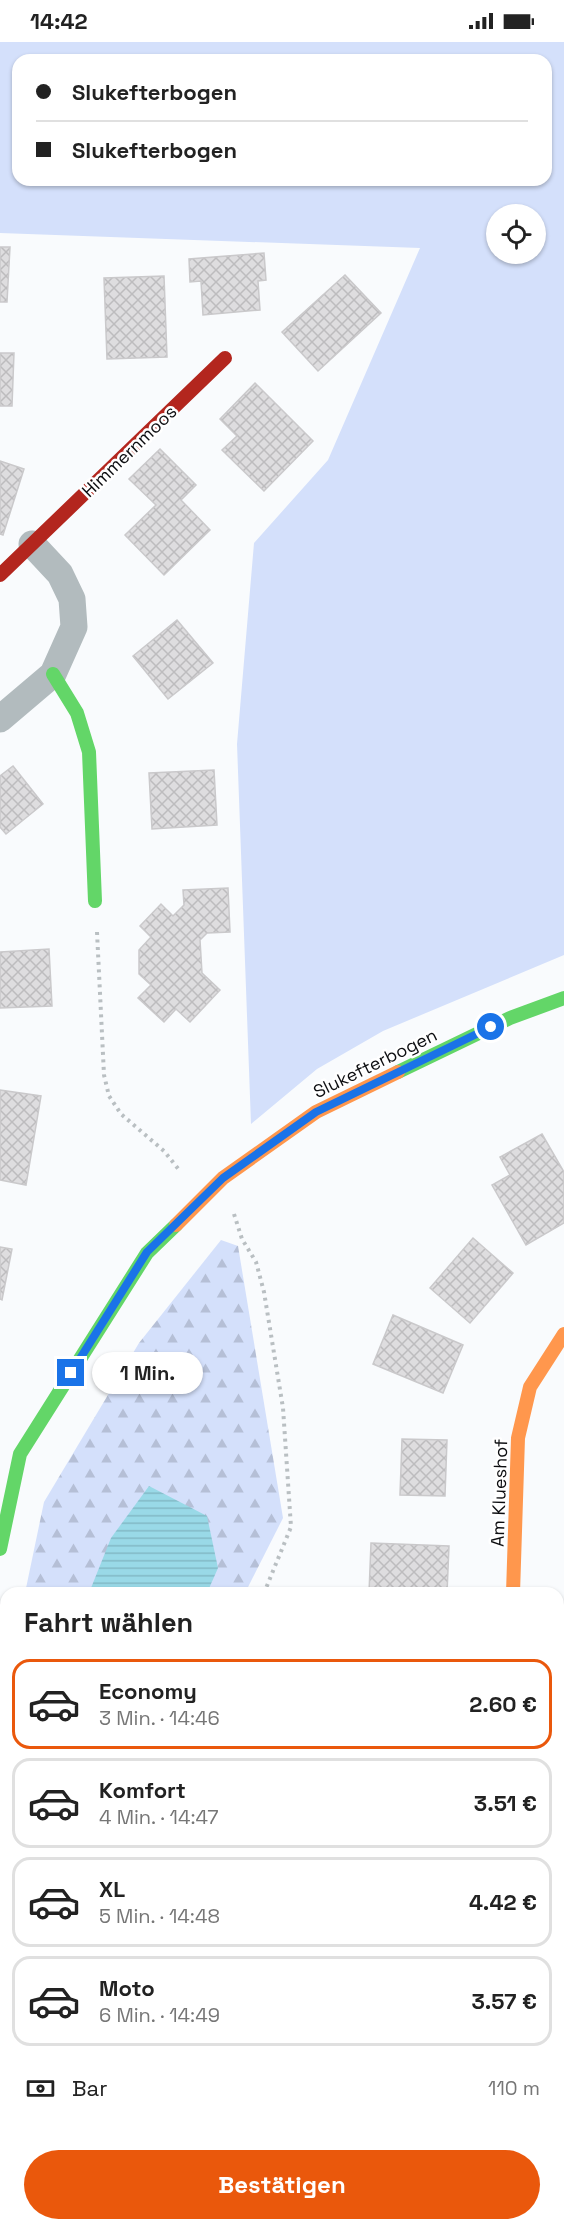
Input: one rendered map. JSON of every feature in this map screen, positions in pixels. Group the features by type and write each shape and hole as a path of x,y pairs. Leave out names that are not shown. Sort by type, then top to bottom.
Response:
{"street":[{"name":"Himmernmoos","path":"0,575 225,358"},
{"path":"0,719 54,674 74,627 72,599 60,574 32,544"},
{"path":"54,674 77,713 89,752 95,901"},
{"name":"Slukefterbogen","path":"0,1549 10,1452 147,1252 223,1178 316,1112 510,1018 564,998"},
{"name":"Am Klueshof","path":"513,1587 518,1438 530,1387 564,1334"}],"path":[{"path":"95,901 104,1075 109,1096 121,1114 164,1151 180,1171"},
{"path":"223,1178 242,1239 256,1262 264,1292 283,1408 291,1527 266,1587"}],"green space":[{"path":"0,42 564,42 564,955 383,1031 317,1069 251,1124 237,744 254,543 328,460 420,248 0,233"},
{"path":"221,1240 238,1246 283,1518 248,1587 26,1587 44,1502 139,1343"}],"shaded area":[{"path":"149,1486 207,1516 218,1568 210,1587 91,1587 111,1538"}],"building":[{"path":"0,247 10,247 7,302 0,302"},
{"path":"264,253 266,280 258,281 260,310 203,315 201,281 190,282 189,259"},
{"path":"345,275 381,313 318,371 282,332"},
{"path":"164,276 167,357 107,359 104,278"},
{"path":"0,353 14,353 12,406 0,406"},
{"path":"255,383 313,441 264,491 222,450 237,436 220,419"},
{"path":"160,449 196,485 181,500 210,530 164,575 125,535 156,505 129,479"},
{"path":"0,461 24,469 3,535 0,534"},
{"path":"177,620 213,663 168,699 133,656"},
{"path":"13,766 43,804 6,834 0,827 0,776"},
{"path":"214,770 217,825 152,829 149,773"},
{"path":"228,888 230,932 207,933 200,940 202,973 220,990 190,1022 176,1009 164,1022 138,998 151,985 139,974 139,950 151,937 140,926 161,904 173,916 184,905 183,890"},
{"path":"49,949 52,1006 0,1008 0,952"},
{"path":"0,1090 41,1096 26,1185 0,1180"},
{"path":"542,1134 564,1172 564,1223 526,1245 492,1185 510,1175 500,1157"},
{"path":"473,1238 513,1273 470,1323 430,1288"},
{"path":"0,1247 12,1249 2,1300 0,1299"},
{"path":"393,1315 463,1345 443,1393 373,1364"},
{"path":"402,1439 447,1440 445,1496 400,1495"},
{"path":"371,1543 449,1546 447,1587 369,1587"}],"traffic: fast":[{"path":"53,674 77,713 89,752 95,901"},
{"path":"398,1072 510,1018 564,998"},
{"path":"0,1549 20,1454 147,1253 176,1225"}],"traffic: slow":[{"path":"176,1225 223,1178 316,1112 398,1072"},
{"path":"513,1587 518,1438 530,1387 564,1334"}],"traffic: jam":[{"path":"0,575 225,358"}],"route":[{"path":"71,1373 147,1252 223,1178 316,1112 491,1027"}]}
